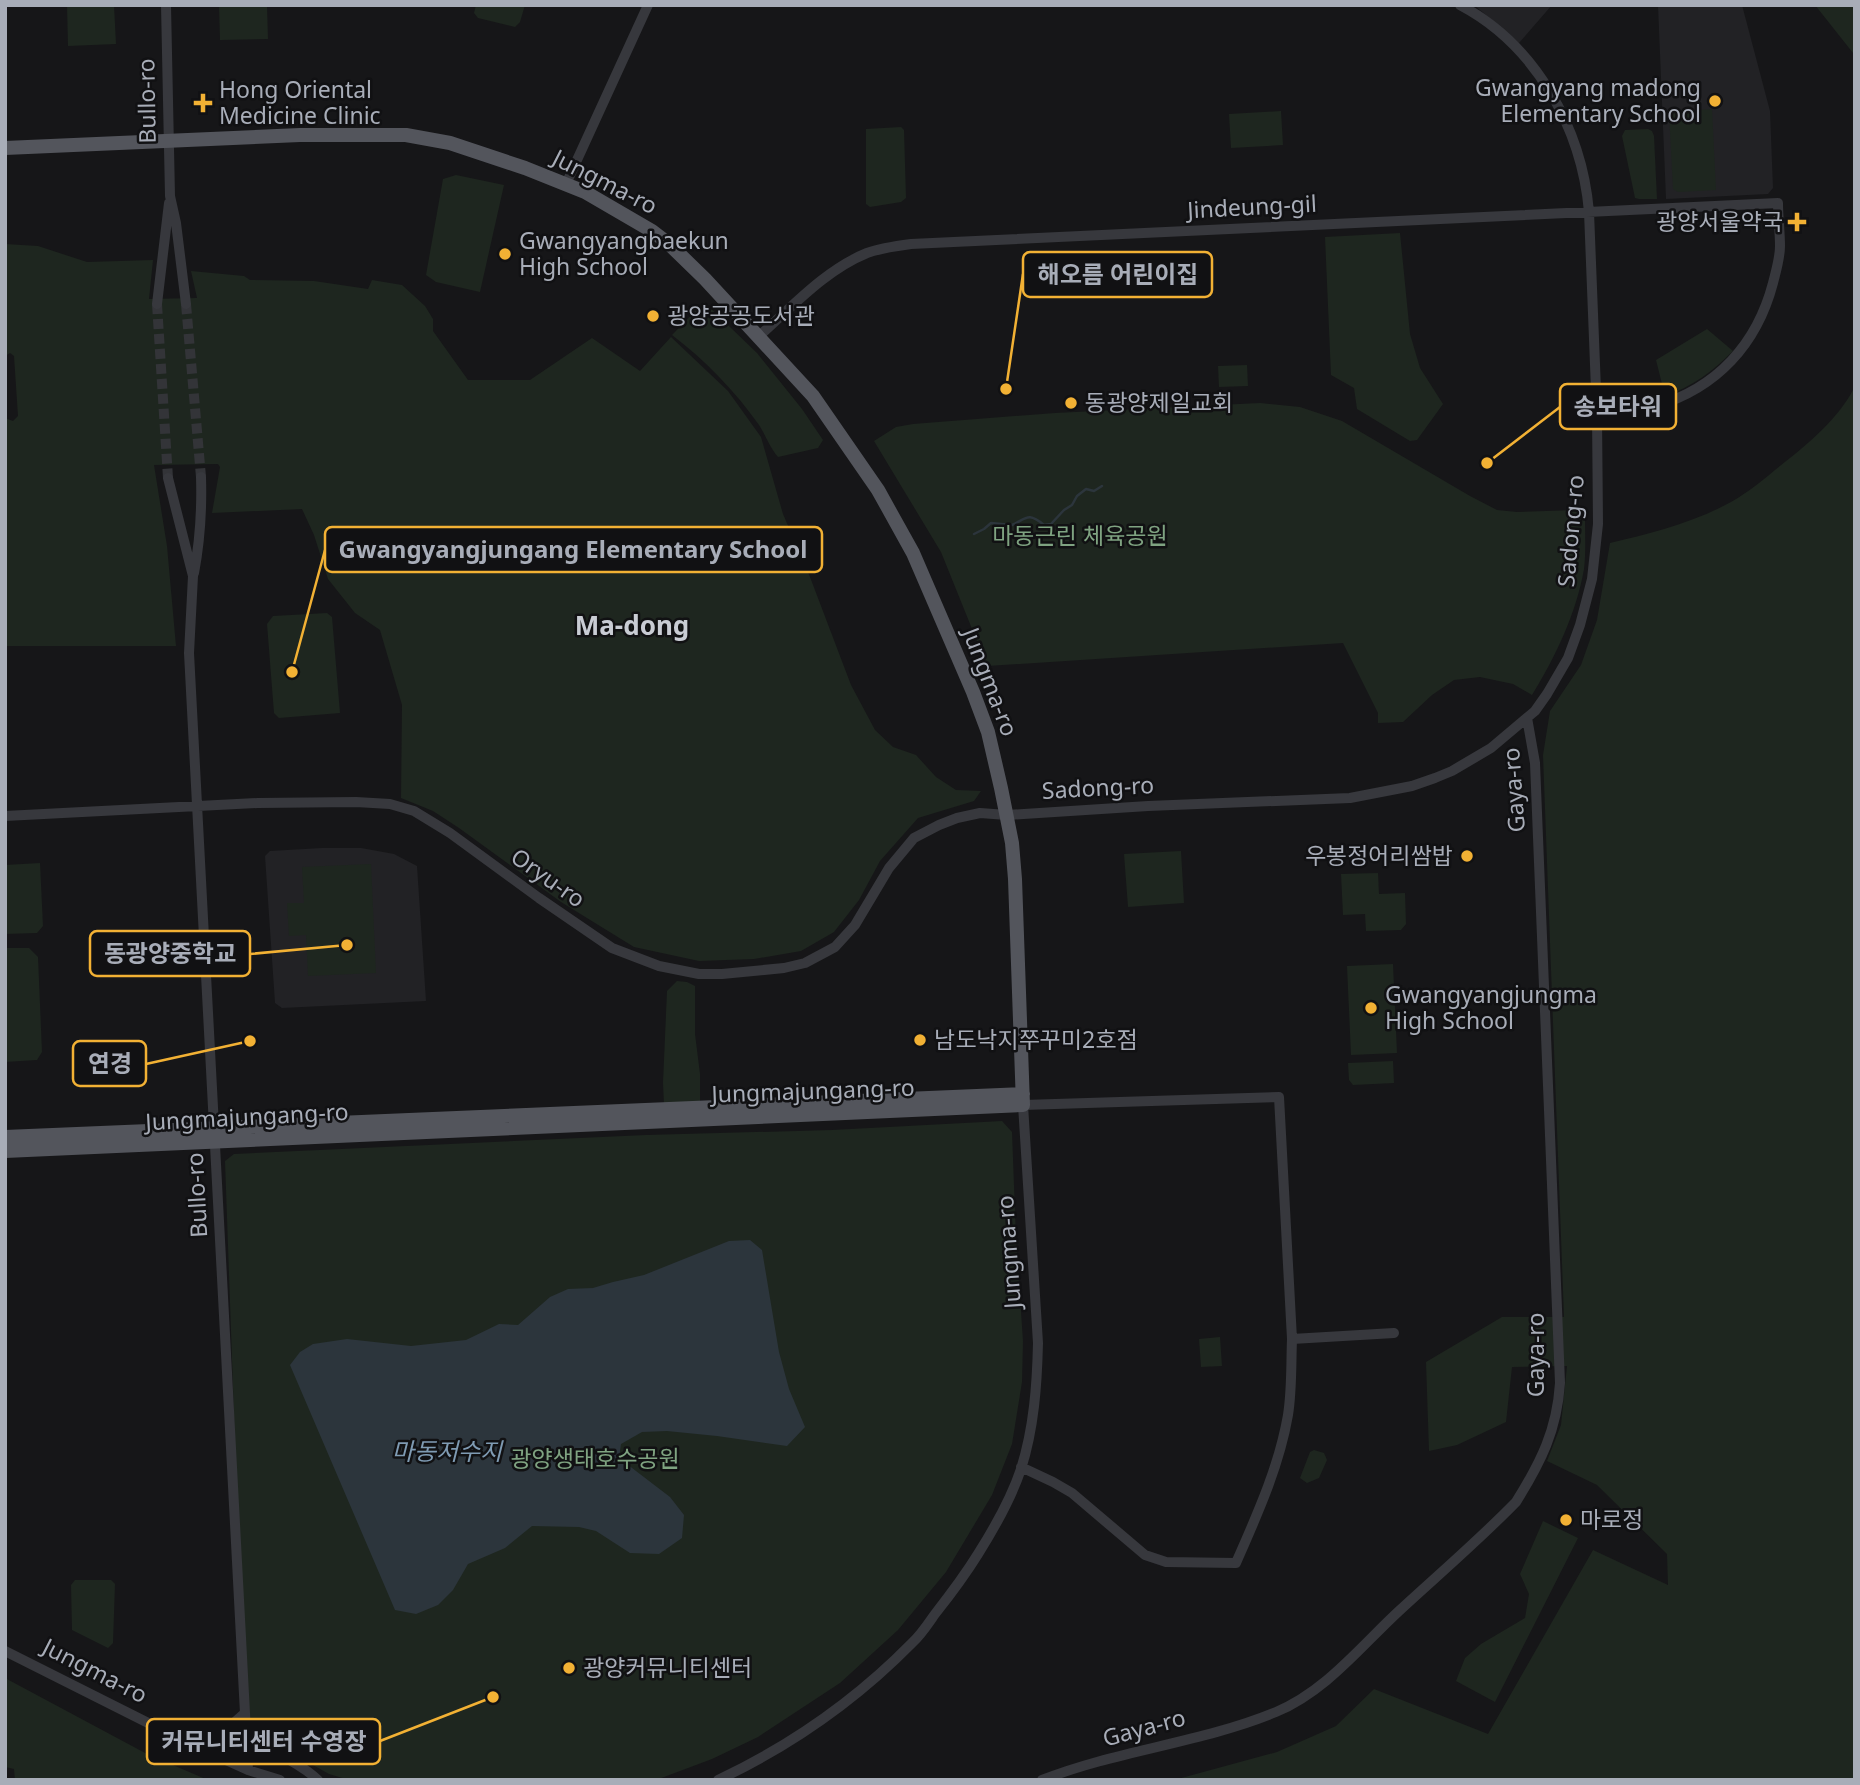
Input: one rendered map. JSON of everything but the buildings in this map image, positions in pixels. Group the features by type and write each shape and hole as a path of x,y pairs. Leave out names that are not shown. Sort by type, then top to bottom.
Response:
{"main road":[{"name":"Jungma-ro","path":"5,148 300,135 406,135 450,143 566,184 652,231 669,244 813,396 845,440 878,490 912,553 968,681 988,732 1007,814 1015,879 1023,1099"},
{"name":"Jungmajungang-ro","path":"5,1137 214,1134 1023,1099"},
{"name":"Jungmajungang-ro","path":"5,1151 214,1134"}],"street":[{"name":"Bullo-ro","path":"166,5 170,196 186,304"},
{"path":"566,184 648,5"},
{"name":"Sadong-ro","path":"1007,814 1334,799 1383,793 1412,786 1452,771 1490,748 1527,718 1547,694 1568,658 1592,579 1598,524 1597,415 1588,195 1579,153 1565,117 1544,82 1518,49 1476,14 1460,5"},
{"name":"Bullo-ro","path":"157,304 170,196"},
{"name":"Jindeung-gil","path":"758,337 841,267 870,252 900,246 1778,202 1780,248 1776,274 1762,318 1742,350 1712,378 1693,391 1639,411 1597,415"},
{"name":"Bullo-ro","path":"201,477 202,503 193,576 189,653 248,1770"},
{"name":"Bullo-ro","path":"168,478 193,576"},
{"name":"Gaya-ro","path":"1042,1780 1139,1751 1228,1729 1277,1711 1319,1688 1516,1502 1545,1451 1555,1420 1560,1383 1535,763 1527,718"},
{"name":"Oryu-ro","path":"5,816 258,803 390,804 414,811 450,833 612,948 653,964 699,974 758,971 806,963 835,947 856,925 889,868 914,838 957,818 980,813 1007,814"},
{"name":"Jungmajungang-ro","path":"1023,1099 1279,1097 1292,1339"},
{"name":"Jungma-ro","path":"718,1780 790,1742 859,1692 914,1642 963,1578 996,1525 1021,1467 1034,1411 1038,1343 1023,1099"},
{"path":"1021,1467 1072,1493 1145,1555 1166,1562 1236,1563 1270,1481 1282,1443 1291,1389 1292,1339 1394,1333"},
{"name":"Jungma-ro","path":"5,1651 188,1743 248,1770 280,1780"},
{"path":"188,1743 204,1744 211,1741 245,1713"},
{"path":"245,1713 247,1735 318,1780"}],"shaded area":[{"path":"1474,5 1552,5 1519,43"},
{"name":"Gwangyang madong Elementary School","path":"1658,5 1742,5 1770,111 1773,188 1768,194 1666,199"},
{"path":"361,848 394,854 417,866 426,1001 282,1008 275,1003 265,856 270,851"}],"green space":[{"path":"67,5 114,5 116,44 68,46"},
{"path":"219,5 267,5 268,39 220,40"},
{"path":"476,5 525,5 520,22 515,27 478,18 474,13"},
{"path":"1815,5 1855,5 1855,55 1853,53"},
{"path":"1712,109 1716,190 1678,192 1673,189 1669,112"},
{"path":"1281,111 1283,145 1231,148 1229,114"},
{"path":"901,127 904,130 906,198 901,202 870,207 866,204 866,129"},
{"path":"1648,129 1654,136 1657,199 1639,199 1635,198 1622,136 1625,130"},
{"path":"456,175 504,185 480,292 436,282 426,275 443,179"},
{"path":"1400,233 1410,334 1420,368 1443,404 1417,440 1410,441 1357,409 1354,388 1331,375 1325,237"},
{"path":"5,244 38,246 87,262 153,260 149,299 197,298 191,271 244,276 250,280 314,281 368,289 372,280 402,285 425,306 433,319 433,331 468,380 530,380 592,338 640,371 671,337 728,391 761,437 783,514 851,685 875,730 893,747 916,755 936,777 956,790 981,791 974,801 918,818 880,861 859,900 834,932 801,951 754,959 699,961 634,947 561,902 433,811 401,798 402,705 380,630 355,613 328,579 314,535 302,509 212,513 220,467 218,464 154,465 167,546 176,646 5,646 5,418 13,421 18,416 14,356 10,353 5,356"},
{"path":"704,302 757,353 802,409 823,440 818,448 778,457 750,412 730,388 708,365 672,335"},
{"path":"1707,329 1733,351 1702,378 1665,396 1656,360"},
{"path":"1247,365 1248,386 1219,387 1218,366"},
{"path":"1855,386 1855,1780 1174,1780 1277,1752 1336,1726 1374,1689 1488,1734 1593,1550 1668,1585 1667,1554 1597,1485 1547,1461 1561,1425 1567,1366 1512,1367 1506,1422 1457,1445 1429,1451 1426,1362 1502,1317 1564,1317 1543,755 1550,711 1581,665 1597,620 1610,543 1687,521 1739,497 1821,431"},
{"name":"마동근린 체육공원","path":"1260,403 1300,407 1342,421 1497,510 1576,510 1585,519 1584,569 1576,602 1557,650 1532,695 1513,684 1480,677 1454,680 1432,695 1403,722 1378,723 1378,713 1343,643 987,666 941,552 874,441 896,427 913,424 1055,413"},
{"path":"327,613 332,617 340,713 279,718 274,713 267,624 273,616"},
{"path":"1181,851 1184,903 1128,907 1124,854"},
{"path":"40,863 43,926 37,933 5,934 5,865"},
{"path":"371,864 376,973 308,976 306,935 289,936 287,903 304,903 302,867"},
{"path":"1378,873 1379,894 1405,893 1406,924 1401,930 1366,931 1365,914 1343,915 1341,874"},
{"path":"5,948 29,948 38,957 42,1052 37,1060 5,1062"},
{"path":"1393,964 1397,1053 1351,1055 1347,966"},
{"path":"677,981 695,986 700,1104 664,1105 667,991"},
{"path":"1393,1061 1394,1083 1353,1085 1349,1080 1348,1063"},
{"name":"광양생태호수공원","path":"1002,1121 1012,1132 1023,1341 1022,1382 1012,1444 992,1495 946,1572 898,1630 840,1683 758,1737 712,1759 656,1780 349,1780 329,1774 245,1727 225,1161 234,1154"},
{"path":"1220,1337 1222,1366 1201,1367 1199,1339"},
{"path":"1314,1450 1324,1453 1327,1460 1319,1478 1307,1483 1300,1478 1310,1452"},
{"path":"1543,1521 1578,1538 1495,1702 1456,1681 1465,1658 1481,1644 1525,1618 1529,1594 1520,1574"},
{"path":"75,1580 111,1580 115,1584 113,1643 108,1648 72,1630 71,1585"},
{"path":"5,1678 147,1754 208,1780 15,1780 14,1769 5,1767"}],"water":[{"name":"마동저수지","path":"750,1240 762,1250 779,1352 789,1389 805,1427 787,1446 667,1431 642,1432 621,1444 619,1458 670,1497 684,1515 682,1538 659,1554 630,1553 596,1531 579,1527 532,1526 505,1548 468,1564 453,1590 438,1605 416,1614 395,1610 290,1365 300,1352 313,1344 347,1339 411,1346 466,1340 499,1324 518,1325 550,1297 568,1289 593,1288 644,1275 729,1241"}],"waterway":[{"path":"974,534 991,523 1012,525 1031,517 1044,525 1051,524 1086,489 1094,491 1102,486"}],"tunnel":[{"path":"157,304 168,478"},
{"path":"186,304 201,477"}],"place":[{"name":"Gwangyang madong Elementary School","path":"1715,101"},
{"name":"Hong Oriental Medicine Clinic","path":"203,103"},
{"name":"광양서울약국","path":"1797,222"},
{"name":"Gwangyangbaekun High School","path":"505,254"},
{"name":"광양공공도서관","path":"653,316"},
{"name":"해오름 어린이집","path":"1006,389"},
{"name":"동광양제일교회","path":"1071,403"},
{"name":"송보타워","path":"1487,463"},
{"name":"Gwangyangjungang Elementary School","path":"292,672"},
{"name":"우봉정어리쌈밥","path":"1467,856"},
{"name":"동광양중학교","path":"347,945"},
{"name":"Gwangyangjungma High School","path":"1371,1008"},
{"name":"남도낙지쭈꾸미2호점","path":"920,1040"},
{"name":"연경","path":"250,1041"},
{"name":"마로정","path":"1566,1520"},
{"name":"광양커뮤니티센터","path":"569,1668"},
{"name":"커뮤니티센터 수영장","path":"493,1697"}],"district":[{"name":"Ma-dong","path":"632,626"}]}
